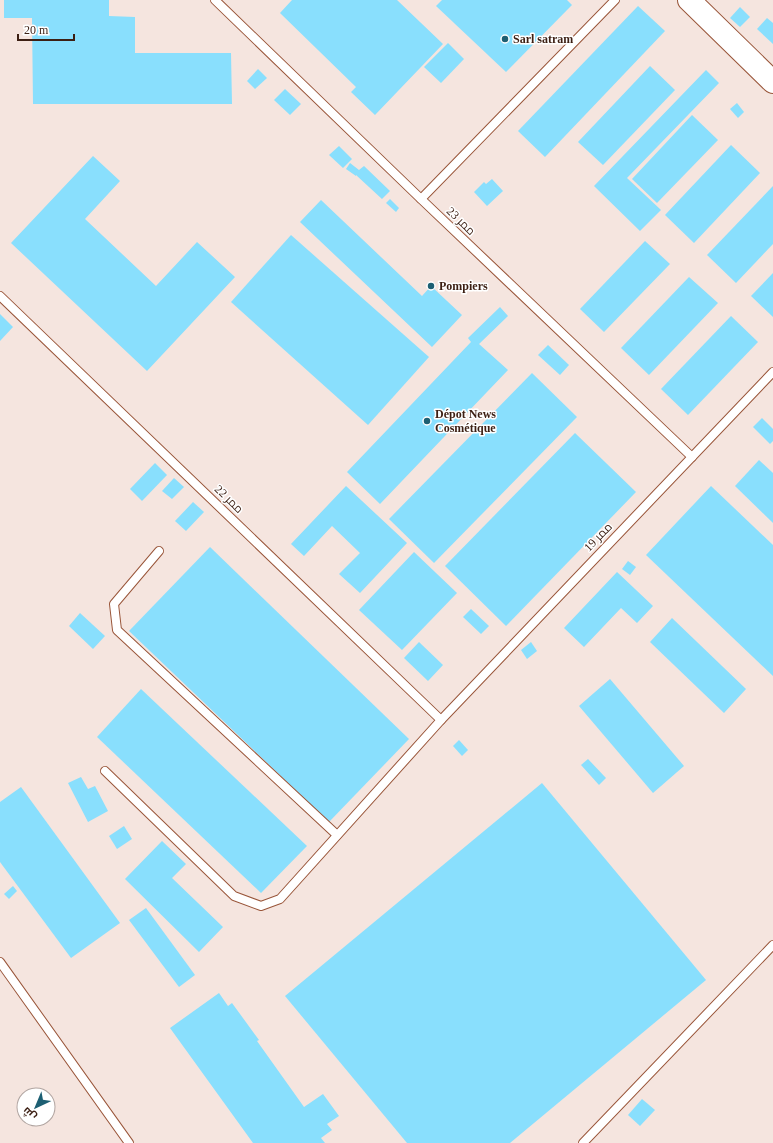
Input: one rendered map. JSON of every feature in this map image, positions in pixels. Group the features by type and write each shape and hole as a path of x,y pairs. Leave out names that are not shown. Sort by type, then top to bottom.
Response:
{"main road":[{"path":"689,0 773,82"}],"lane":[{"name":"ممر 23","path":"214,0 421,200 692,457"},
{"path":"421,200 615,0"},
{"name":"ممر 22","path":"0,296 441,720"},
{"name":"ممر 19","path":"105,770 234,896 262,906 280,899 441,720 773,372"},
{"path":"159,551 114,604 117,630 337,835"},
{"path":"583,1143 773,945"},
{"path":"0,962 130,1143"}],"building":[{"path":"4,0 109,0 109,16 135,17 135,53 231,53 232,104 33,104 32,18 4,18"},
{"path":"292,0 397,0 443,44 375,115 351,92 356,87 280,13"},
{"name":"Sarl satram","path":"442,0 567,0 572,5 506,72 436,6"},
{"path":"638,6 665,31 545,157 518,131"},
{"path":"740,7 750,17 740,27 730,18"},
{"path":"767,18 773,23 773,44 757,29"},
{"path":"448,43 464,59 441,83 424,67"},
{"path":"650,66 675,90 603,165 578,142"},
{"path":"258,69 267,78 255,89 247,81"},
{"path":"706,70 719,83 627,178 661,210 640,231 594,186"},
{"path":"285,89 301,104 290,115 274,100"},
{"path":"737,103 744,112 738,118 730,109"},
{"path":"692,115 718,140 657,203 632,179"},
{"path":"731,145 760,173 694,243 665,215"},
{"path":"339,146 352,159 343,168 329,155"},
{"path":"93,156 120,181 85,219 156,286 197,242 235,277 147,371 11,243"},
{"path":"350,163 359,170 364,166 390,191 382,199 356,175 346,169"},
{"path":"492,179 503,191 487,206 474,192 484,182 486,184"},
{"path":"773,186 773,244 736,283 707,255"},
{"path":"390,199 399,208 396,212 386,203"},
{"path":"321,200 422,296 431,286 462,315 432,347 300,222"},
{"path":"291,235 429,357 368,425 231,302"},
{"path":"645,241 670,264 604,332 580,309"},
{"path":"773,273 773,317 751,296"},
{"path":"689,277 718,303 649,375 621,348"},
{"name":"Dépot News Cosmétique","path":"500,307 508,316 479,344 508,370 380,504 347,472 471,342 468,338"},
{"path":"0,314 13,327 0,341"},
{"path":"731,316 758,342 688,415 661,389"},
{"path":"548,345 569,365 560,375 538,355"},
{"path":"532,373 577,417 434,563 389,519"},
{"path":"762,418 773,429 773,441 770,444 753,427"},
{"path":"575,433 636,492 506,626 445,566"},
{"path":"759,460 773,473 773,523 735,486"},
{"path":"155,463 167,475 142,501 130,489"},
{"path":"174,478 184,487 172,499 162,491"},
{"path":"346,486 407,543 360,593 339,574 360,553 332,526 304,556 291,544"},
{"path":"711,486 773,545 773,676 646,555"},
{"path":"193,502 204,512 186,531 175,521"},
{"path":"210,547 409,739 329,822 129,631"},
{"path":"414,552 457,593 402,650 359,610"},
{"path":"628,561 636,567 630,575 622,569"},
{"path":"617,572 653,606 637,623 621,608 584,647 564,628"},
{"path":"471,609 489,626 481,634 463,617"},
{"path":"80,613 105,636 93,649 69,626"},
{"path":"672,618 746,689 724,713 650,642"},
{"path":"419,642 443,665 428,681 404,658"},
{"path":"531,642 537,651 527,659 521,650"},
{"path":"610,679 684,766 653,793 579,706"},
{"path":"141,689 307,846 261,893 97,737"},
{"path":"459,740 468,750 462,756 453,746"},
{"path":"588,759 606,778 599,785 581,765"},
{"path":"81,777 88,789 95,786 108,811 88,822 68,783"},
{"path":"542,783 706,980 510,1143 407,1143 285,996"},
{"path":"21,787 120,923 71,958 0,862 0,802"},
{"path":"124,826 132,839 117,849 109,836"},
{"path":"162,841 186,864 172,878 223,927 199,952 125,879"},
{"path":"13,886 17,891 9,899 4,894"},
{"path":"146,908 195,975 179,987 129,920"},
{"path":"219,993 228,1006 232,1003 304,1107 323,1094 339,1116 327,1124 332,1130 321,1138 325,1143 253,1143 170,1028"},
{"path":"642,1099 655,1110 640,1126 628,1115"}],"place":[{"name":"Sarl satram","path":"505,39"},
{"name":"Pompiers","path":"431,286"},
{"name":"Dépot News Cosmétique","path":"427,421"}]}
